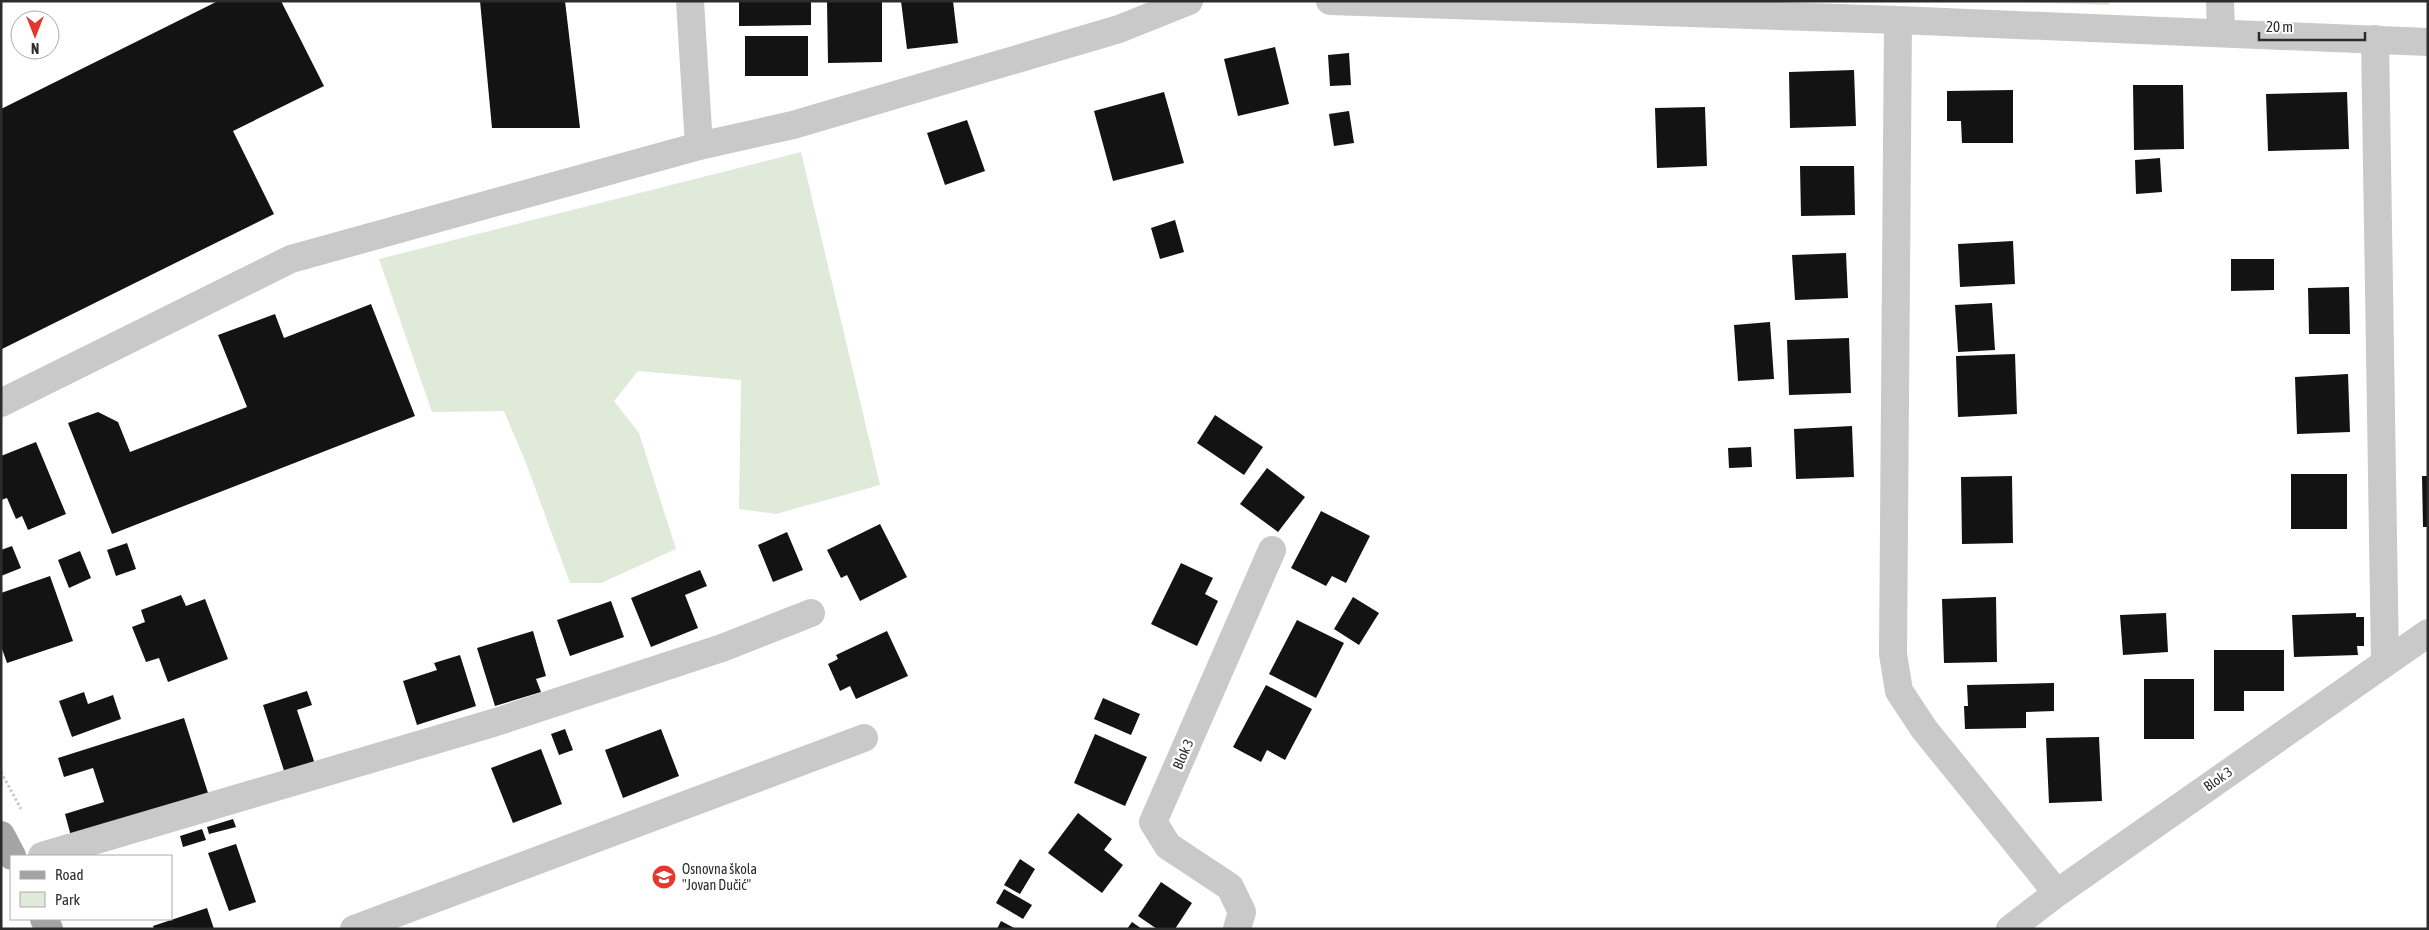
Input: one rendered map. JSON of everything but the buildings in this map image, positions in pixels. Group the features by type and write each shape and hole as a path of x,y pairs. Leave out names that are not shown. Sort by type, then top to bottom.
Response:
{"main road":[{"path":"1,835 11,855"}],"street":[{"path":"690,1 699,146"},
{"path":"1,402 291,259 699,146 793,126 1119,29 1189,1"},
{"path":"1330,1 2221,32 2428,42"},
{"path":"2220,1 2221,32"},
{"path":"1898,20 1892,654 1899,691 1924,730 2057,893"},
{"path":"2375,39 2384,662"},
{"name":"Blok 3","path":"1237,929 1242,912 1230,887 1168,846 1153,822 1272,550"},
{"path":"45,855 493,723 722,648 811,613"},
{"name":"Blok 3","path":"2010,929 2057,893 2384,662 2428,633"},
{"path":"354,929 864,738"}],"green space":[{"path":"1990,1 2109,1 2109,5"},
{"path":"801,152 880,485 776,514 739,509 741,380 638,371 614,401 639,433 676,549 601,583 570,583 526,463 504,411 432,412 379,259"}],"place":[{"name":"Osnovna škola \"Jovan Dučić\"","path":"664,877"}]}
